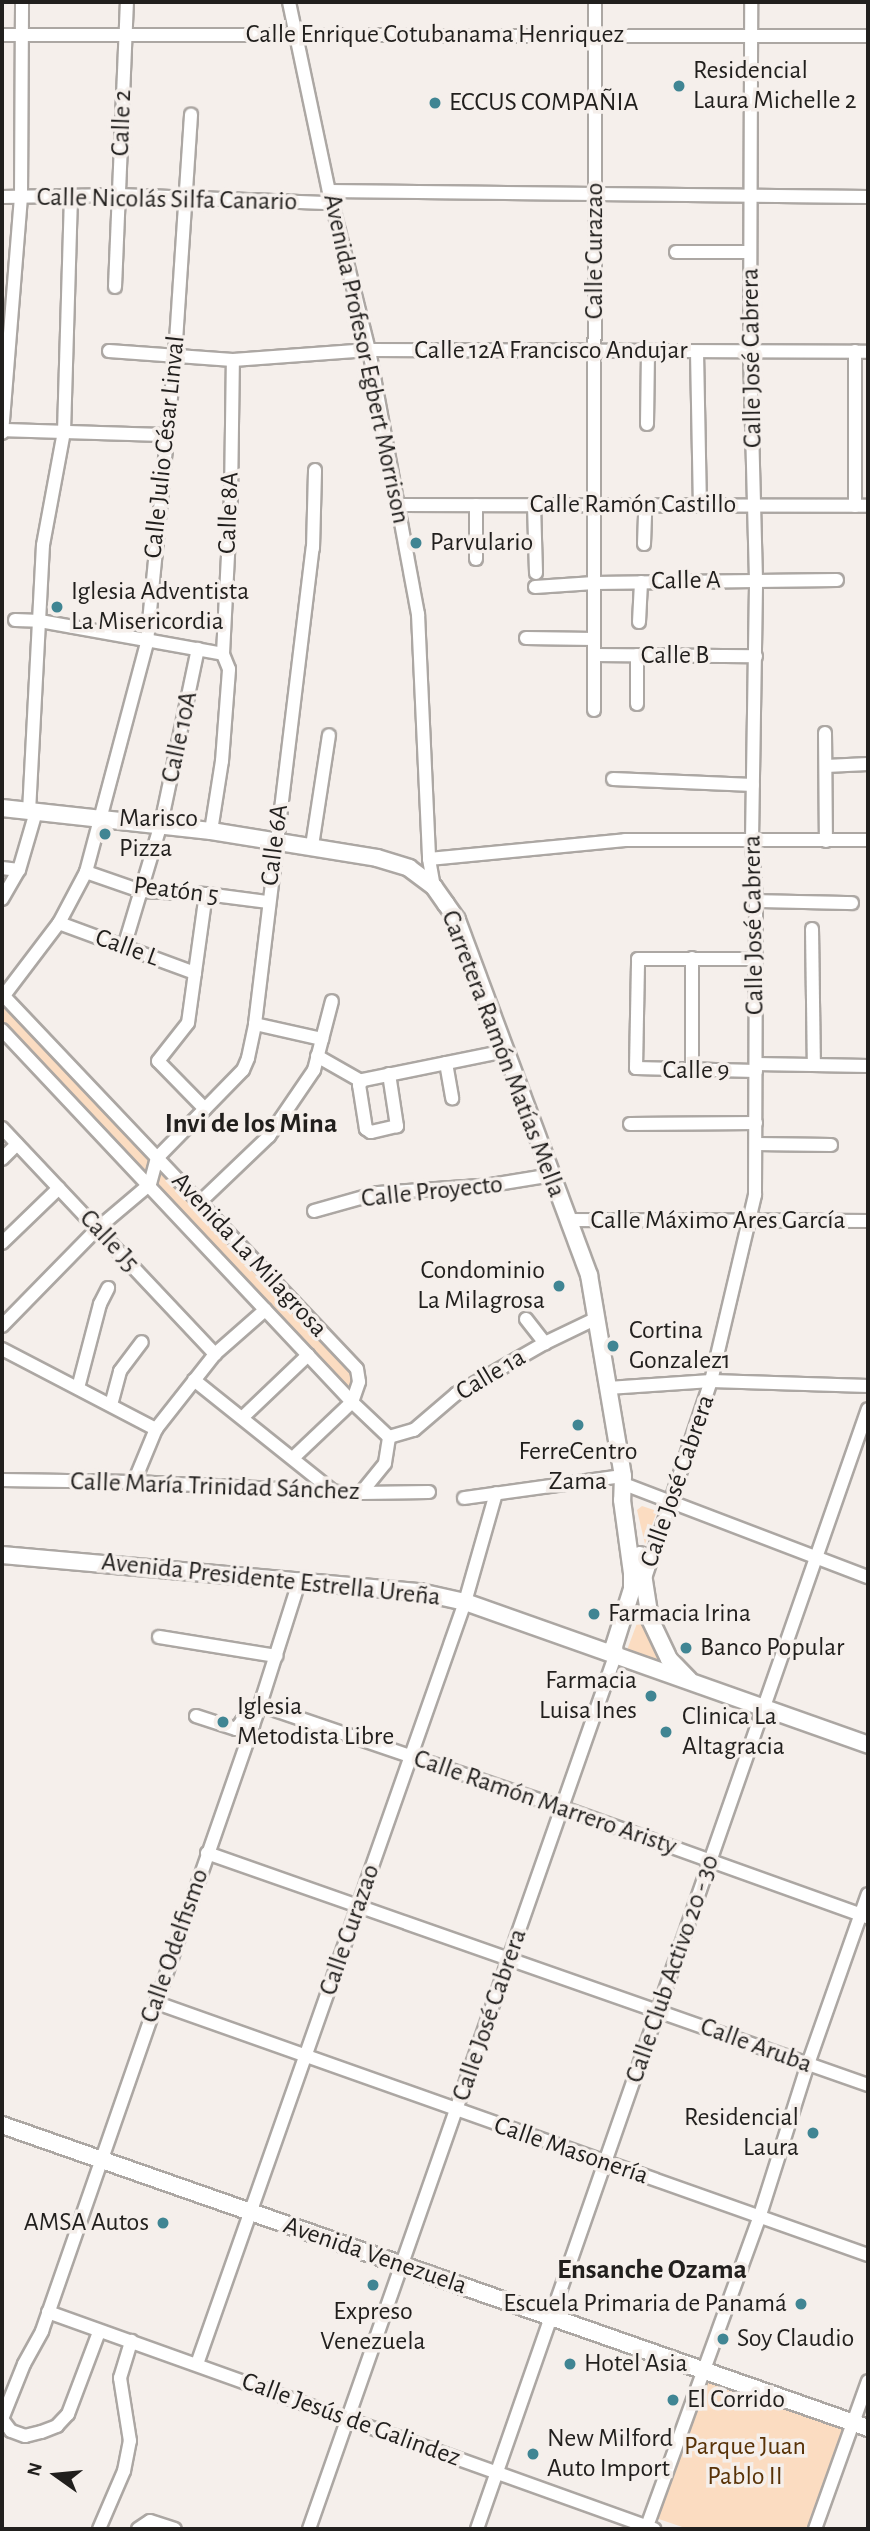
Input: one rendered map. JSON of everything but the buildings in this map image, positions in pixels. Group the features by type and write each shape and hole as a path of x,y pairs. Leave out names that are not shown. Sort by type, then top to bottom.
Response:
{"main road":[{"name":"Carretera Ramón Matías Mella","path":"2,808 276,839 377,858 409,868 433,887 457,920 589,1275 624,1484 634,1515 650,1619 669,1659 691,1682"},
{"name":"Carretera Ramón Matías Mella","path":"615,1656 614,1646 632,1589 631,1556 622,1500 624,1484"},
{"name":"Avenida Presidente Estrella Ureña","path":"4,1557 300,1579 420,1592 465,1602 868,1745"},
{"name":"Calle José Cabrera","path":"615,1656 623,1647 644,1581"},
{"name":"Avenida Venezuela","path":"2,2125 861,2425"}],"street":[{"path":"22,2 21,198 2,431 165,435"},
{"name":"Calle 2","path":"115,287 127,2"},
{"name":"Avenida Profesor Egbert Morrison","path":"289,2 331,197 369,350 421,634 429,859 433,887"},
{"name":"Calle Curazao","path":"594,710 595,2"},
{"name":"Calle José Cabrera","path":"644,1581 711,1381 755,1195 756,901 752,840 756,506 750,352 751,2"},
{"name":"Calle Enrique Cotubanama Henriquez","path":"2,35 868,36"},
{"name":"Calle Julio César Linval","path":"2,996 59,923 86,872 146,642 175,356 191,115"},
{"name":"Calle Nicolás Silfa Canario","path":"2,198 119,195 868,197"},
{"path":"2,899 19,870 33,812 43,545 64,432 71,196"},
{"path":"676,252 751,252"},
{"name":"Calle 12A Francisco Andujar","path":"109,351 233,360 369,350 868,352"},
{"path":"647,424 648,351"},
{"path":"697,352 700,506"},
{"path":"855,352 862,506"},
{"name":"Calle 8A","path":"211,831 222,761 229,669 223,654 231,497 233,360"},
{"name":"Calle 6A","path":"150,1184 157,1158 243,1070 255,1024 313,548 316,470"},
{"name":"Calle Ramón Castillo","path":"398,505 862,506"},
{"path":"475,559 476,505"},
{"path":"534,505 536,573"},
{"path":"644,544 645,506"},
{"name":"Calle A","path":"535,587 594,583 837,580"},
{"path":"639,622 641,582"},
{"path":"15,620 40,621 223,654"},
{"path":"526,638 594,639"},
{"name":"Calle 10A","path":"124,947 161,824 198,649"},
{"name":"Calle B","path":"594,655 756,656"},
{"path":"637,655 637,704"},
{"path":"825,733 826,841"},
{"path":"312,846 329,735"},
{"path":"825,766 868,764"},
{"path":"613,779 754,785"},
{"path":"429,859 625,840 868,839"},
{"path":"2,868 19,870"},
{"name":"Peatón 5","path":"86,872 141,891 206,894 268,902"},
{"path":"205,1110 160,1065 158,1057 186,1028 206,894"},
{"path":"756,901 852,903"},
{"name":"Calle L","path":"59,923 195,973"},
{"path":"812,929 814,1065"},
{"path":"692,1071 692,958 756,959"},
{"name":"Calle 9","path":"692,958 638,959 637,1070 868,1066"},
{"name":"Avenida La Milagrosa","path":"2,996 357,1369 359,1382 352,1402"},
{"path":"199,1203 269,1136 314,1070 332,1001"},
{"path":"255,1024 322,1039"},
{"name":"Avenida La Milagrosa","path":"2,1030 150,1184 352,1402 389,1437"},
{"path":"317,1056 361,1081 506,1051"},
{"path":"446,1063 452,1098"},
{"path":"361,1081 366,1129 371,1132 394,1129 397,1126 389,1074"},
{"path":"630,1124 756,1123"},
{"name":"Calle J5","path":"2,1128 215,1354"},
{"path":"2,1159 17,1144"},
{"path":"756,1144 831,1144"},
{"name":"Calle Proyecto","path":"314,1211 378,1193 514,1183 552,1175"},
{"path":"2,1326 98,1228 150,1184"},
{"path":"2,1243 59,1188"},
{"name":"Calle Máximo Ares García","path":"568,1220 868,1221"},
{"path":"78,1388 100,1304 108,1288"},
{"path":"134,1482 156,1429 215,1354 265,1310"},
{"name":"Calle 1a","path":"389,1437 414,1430 456,1394 545,1343 597,1318"},
{"path":"526,1319 545,1343"},
{"path":"111,1405 120,1370 142,1342"},
{"path":"2,1349 156,1429"},
{"path":"243,1417 308,1354"},
{"path":"194,1380 334,1492"},
{"path":"608,1388 711,1381 868,1386"},
{"path":"293,1458 352,1402"},
{"name":"Calle Club Activo 20 - 30","path":"477,2529 607,2164 868,1409"},
{"path":"361,1493 384,1463 389,1437"},
{"name":"Calle María Trinidad Sánchez","path":"2,1480 134,1482 361,1493 429,1492"},
{"path":"464,1498 496,1493 624,1484 868,1577"},
{"name":"Calle Curazao","path":"197,2364 465,1602 496,1493"},
{"name":"Calle Odelfismo","path":"99,2332 68,2414 57,2426 26,2436 18,2434 2,2419 48,2312 260,1705 300,1579"},
{"path":"159,1637 276,1656"},
{"name":"Calle José Cabrera","path":"309,2529 615,1656"},
{"name":"Calle Ramón Marrero Aristy","path":"260,1705 560,1807 865,1916"},
{"path":"195,1716 236,1729 242,1721 253,1725"},
{"name":"Calle Aruba","path":"207,1853 868,2085"},
{"path":"649,2528 702,2369 760,2215 808,2064 865,1916 868,1894"},
{"name":"Calle Masonería","path":"157,2003 868,2255"},
{"name":"Calle Jesús de Galindez","path":"48,2312 649,2528"},
{"path":"99,2529 124,2471 130,2441 120,2378 131,2341"},
{"path":"816,2529 861,2425 868,2381"},
{"path":"141,2526 175,2529"}],"green space":[{"path":"2,1002 353,1372 354,1382 349,1391 2,1023"},
{"path":"642,1506 654,1510 656,1514 645,1544 637,1510"},
{"path":"639,1618 650,1642 660,1662 627,1650"},
{"name":"Parque Juan Pablo II","path":"704,2374 848,2425 812,2529 688,2529 653,2517"}],"place":[{"name":"Residencial Laura Michelle 2","path":"679,86"},
{"name":"ECCUS COMPAÑIA","path":"435,103"},
{"name":"Parvulario","path":"416,543"},
{"name":"Iglesia Adventista La Misericordia","path":"57,607"},
{"name":"Marisco Pizza","path":"105,834"},
{"name":"Condominio La Milagrosa","path":"559,1286"},
{"name":"Cortina Gonzalez1","path":"613,1346"},
{"name":"FerreCentro Zama","path":"578,1425"},
{"name":"Farmacia Irina","path":"594,1614"},
{"name":"Banco Popular","path":"686,1648"},
{"name":"Farmacia Luisa Ines","path":"651,1696"},
{"name":"Iglesia Metodista Libre","path":"223,1722"},
{"name":"Clinica La Altagracia","path":"666,1732"},
{"name":"Residencial Laura","path":"813,2133"},
{"name":"AMSA Autos","path":"163,2223"},
{"name":"Expreso Venezuela","path":"373,2285"},
{"name":"Escuela Primaria de Panamá","path":"801,2304"},
{"name":"Soy Claudio","path":"723,2339"},
{"name":"Hotel Asia","path":"570,2364"},
{"name":"El Corrido","path":"673,2400"},
{"name":"New Milford Auto Import","path":"533,2454"}],"district":[{"name":"Invi de los Mina","path":"251,1124"},
{"name":"Ensanche Ozama","path":"652,2270"}]}
